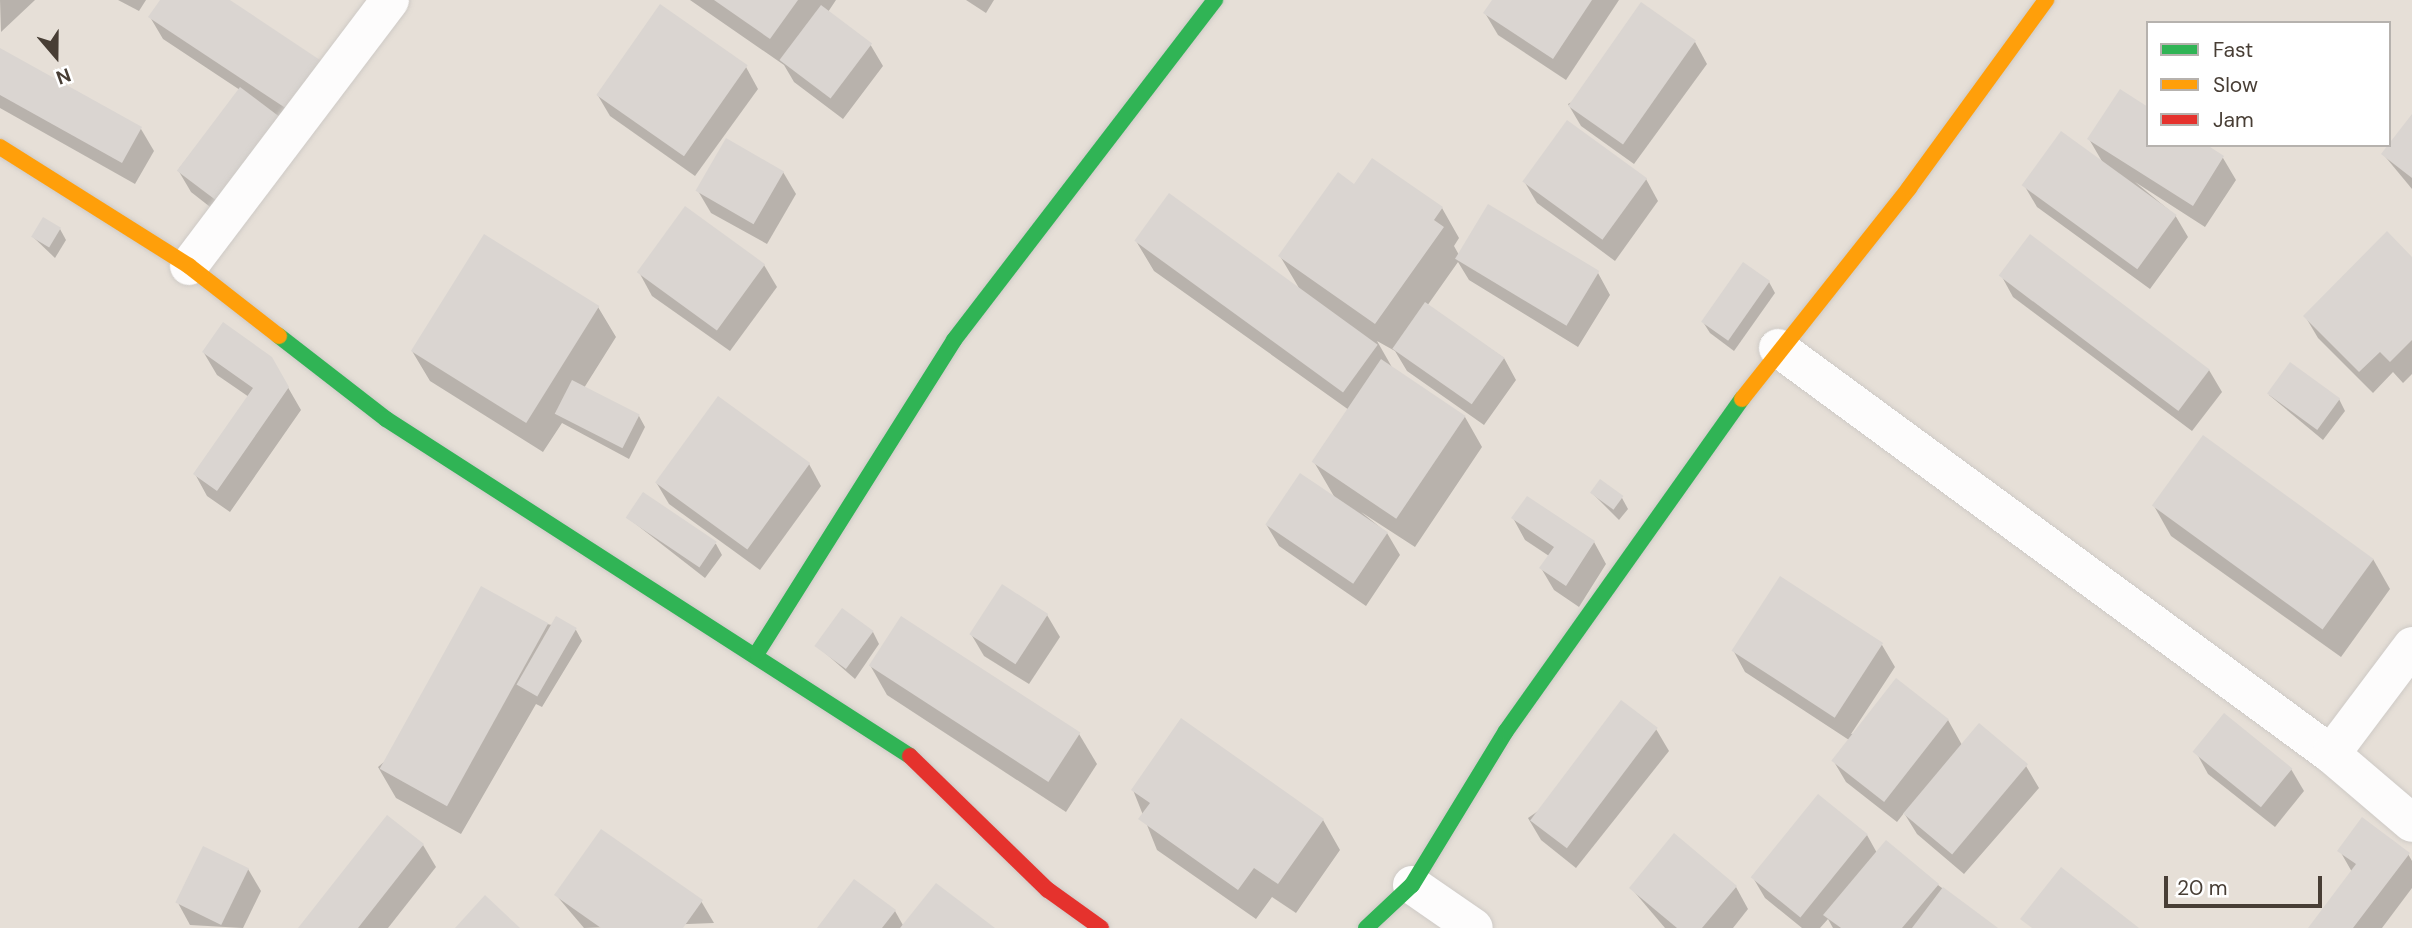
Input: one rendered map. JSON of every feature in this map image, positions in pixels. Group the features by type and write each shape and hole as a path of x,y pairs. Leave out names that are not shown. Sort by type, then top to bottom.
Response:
{"street":[{"path":"189,266 390,0"},
{"path":"757,653 954,340 1215,0"},
{"path":"1366,928 1412,885 1506,731 1778,348 1909,188 2046,0"},
{"path":"0,147 189,266 386,419 757,653 909,755 1048,890 1101,928"},
{"path":"1778,348 2331,754 2412,823"},
{"path":"2331,754 2412,646"},
{"path":"1412,885 1474,928"}],"shaded area":[{"path":"0,0 2412,0 2412,928 0,928"}],"building":[{"path":"160,0 230,0 323,62 290,111 148,17"},
{"path":"714,0 798,0 770,39"},
{"path":"1492,0 1592,0 1553,59 1483,13"},
{"path":"1641,2 1696,40 1623,144 1568,106"},
{"path":"660,4 748,65 684,156 596,95"},
{"path":"821,5 872,44 831,99 779,60"},
{"path":"0,48 142,127 122,163 0,95"},
{"path":"240,87 279,116 216,200 177,171"},
{"path":"2120,89 2146,106 2146,147 2210,147 2224,156 2193,206 2087,139"},
{"path":"2412,114 2412,178 2381,154 2386,147 2391,147 2391,141"},
{"path":"1567,120 1647,178 1602,240 1522,181"},
{"path":"2061,131 2177,215 2137,269 2022,185"},
{"path":"726,138 784,171 754,224 696,191"},
{"path":"1372,158 1443,207 1434,220 1444,227 1375,324 1278,256 1338,172 1354,184"},
{"path":"1169,193 1378,345 1343,392 1134,241"},
{"path":"1488,204 1599,271 1566,326 1455,259"},
{"path":"685,206 765,264 717,331 637,272"},
{"path":"43,217 61,228 49,248 31,237"},
{"path":"2387,231 2412,257 2412,340 2390,362 2380,352 2359,372 2303,316"},
{"path":"484,234 599,306 526,423 411,351"},
{"path":"2030,234 2210,369 2178,411 1999,276"},
{"path":"1743,262 1770,281 1728,341 1701,322"},
{"path":"1425,302 1504,358 1472,404 1392,349"},
{"path":"223,322 272,357 289,387 217,491 193,474 253,388 202,352"},
{"path":"1381,359 1466,416 1396,519 1312,462"},
{"path":"2290,362 2340,398 2317,430 2267,394"},
{"path":"572,380 640,415 622,448 555,414"},
{"path":"718,396 810,463 747,550 655,483"},
{"path":"2203,435 2374,559 2323,629 2152,505"},
{"path":"1300,473 1388,532 1353,584 1265,524"},
{"path":"1600,479 1623,496 1613,510 1590,493"},
{"path":"643,492 717,542 699,567 626,518"},
{"path":"1527,496 1595,541 1566,586 1539,568 1554,547 1511,518"},
{"path":"1780,576 1883,643 1835,718 1732,651"},
{"path":"1002,584 1048,614 1015,664 969,634"},
{"path":"481,586 548,623 447,806 380,769"},
{"path":"842,608 874,631 846,669 814,646"},
{"path":"556,616 577,628 537,696 516,684"},
{"path":"901,616 1080,733 1048,782 869,665"},
{"path":"1896,678 1949,719 1884,802 1831,761"},
{"path":"1621,700 1658,728 1567,848 1530,821"},
{"path":"2224,713 2292,768 2261,807 2193,752"},
{"path":"1181,718 1324,819 1278,884 1254,868 1238,890 1138,819 1150,803 1131,790"},
{"path":"1979,723 2028,764 1952,855 1903,813"},
{"path":"1818,794 1868,834 1800,917 1751,877"},
{"path":"387,815 424,844 358,928 298,928"},
{"path":"2362,817 2410,853 2353,928 2308,928 2356,864 2337,851"},
{"path":"601,829 703,900 683,928 601,928 554,895"},
{"path":"1674,833 1737,886 1702,928 1677,928 1629,888"},
{"path":"1886,840 1939,884 1902,928 1841,928 1823,915"},
{"path":"203,846 249,868 221,925 175,903"},
{"path":"2061,867 2139,928 2032,928 2020,919"},
{"path":"854,879 896,910 882,928 817,928"},
{"path":"936,883 995,928 900,928"},
{"path":"1943,887 1998,928 1912,928"},
{"path":"485,895 520,928 455,928"}],"traffic: fast":[{"path":"757,653 954,340 1215,0"},
{"path":"279,336 386,419 910,756"},
{"path":"1366,928 1412,885 1506,731 1742,399"}],"traffic: slow":[{"path":"1742,399 1909,188 2046,0"},
{"path":"0,147 189,266 279,336"}],"traffic: jam":[{"path":"910,756 1048,890 1101,928"}]}
